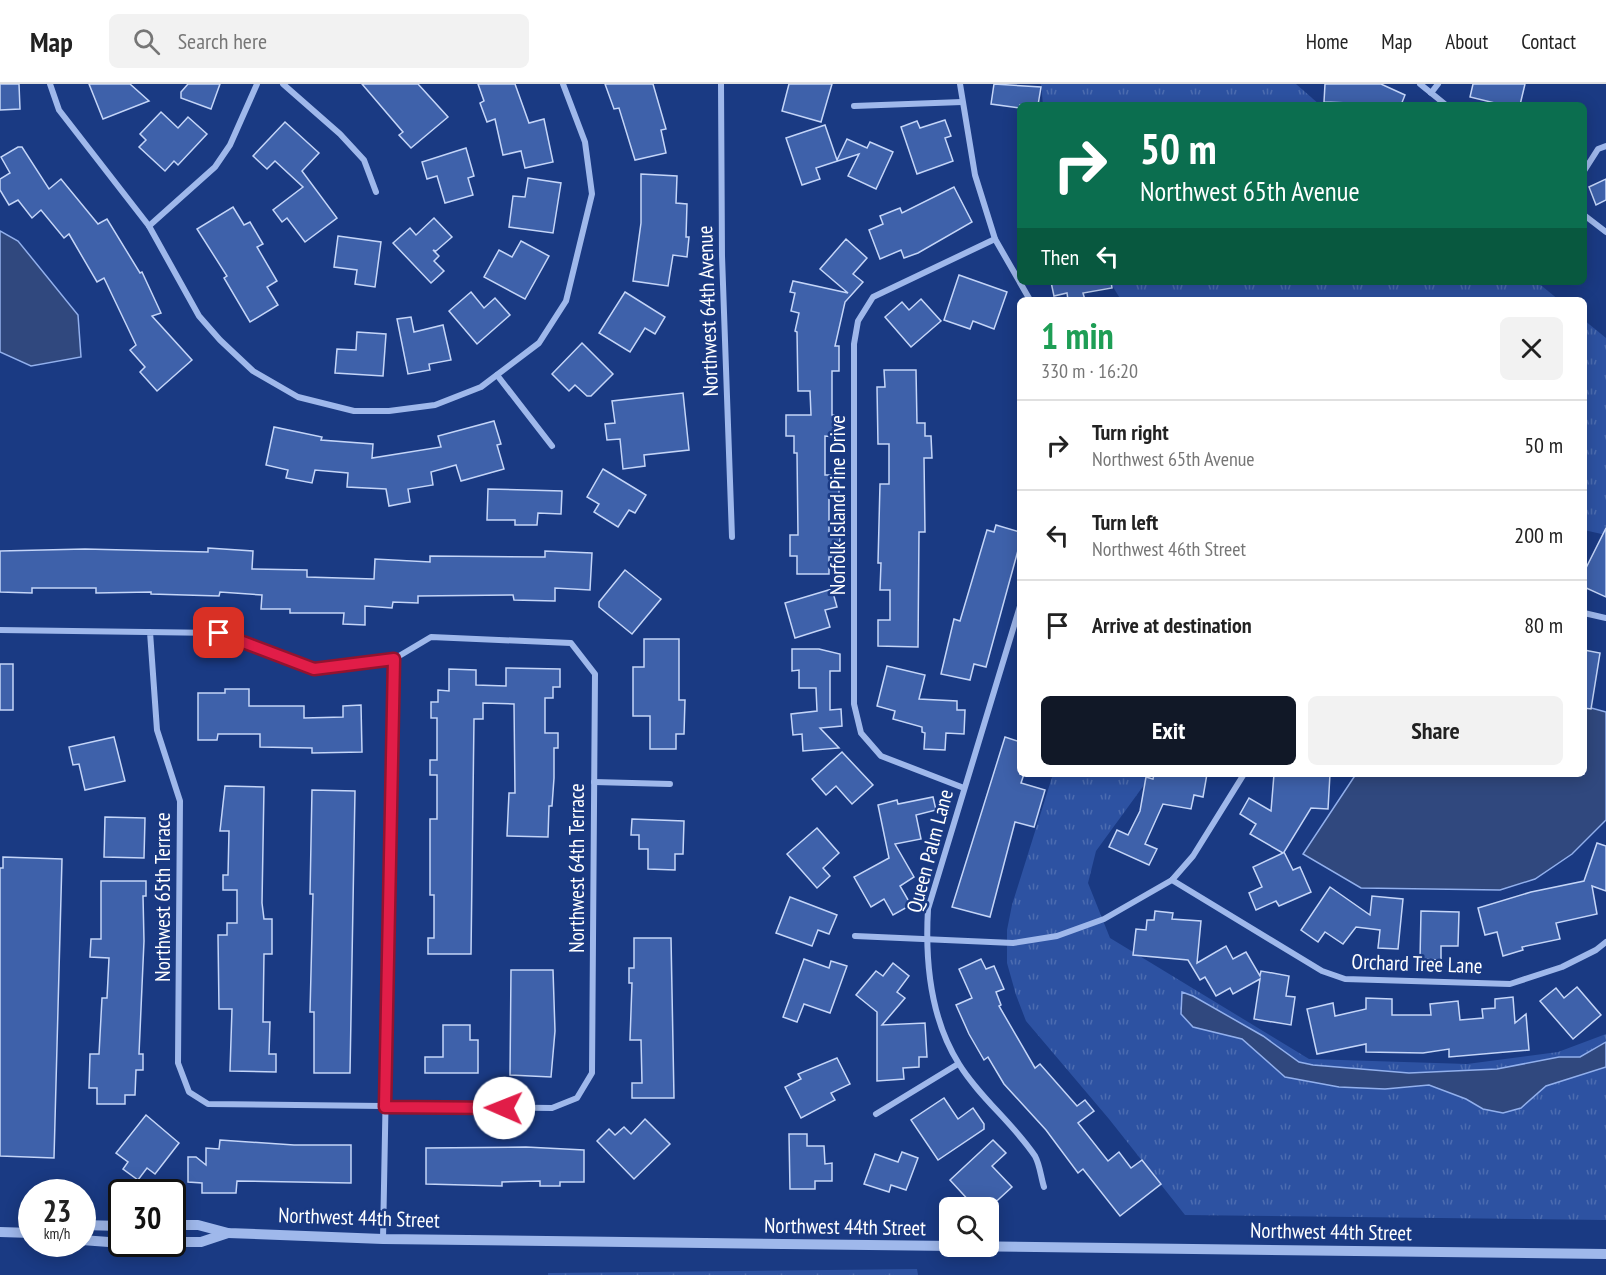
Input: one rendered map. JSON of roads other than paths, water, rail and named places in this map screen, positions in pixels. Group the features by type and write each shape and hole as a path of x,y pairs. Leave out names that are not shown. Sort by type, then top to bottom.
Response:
{"street":[{"path":"50,84 59,110 149,226 200,316 253,371 298,397 354,411 389,411 435,405 481,387 539,343 566,301 592,194 585,142 563,84"},
{"path":"149,226 215,167 230,145 257,84"},
{"path":"283,84 333,127 364,160 376,192"},
{"name":"Northwest 64th Avenue","path":"721,84 722,256 732,537"},
{"path":"960,84 975,175 995,239 1017,277"},
{"path":"1420,84 1442,102"},
{"path":"1431,93 1438,84"},
{"path":"854,106 962,102"},
{"path":"1587,166 1598,149 1606,146"},
{"path":"1587,217 1606,232"},
{"name":"Norfolk Island Pine Drive","path":"964,788 881,756 861,733 854,704 854,344 858,321 873,297 995,239"},
{"path":"497,375 552,446"},
{"path":"1587,614 1606,618"},
{"name":"Queen Palm Lane","path":"1017,616 928,909 926,940 929,980 939,1022 958,1064 1036,1158 1044,1187"},
{"path":"0,630 219,633 314,669 394,659 383,1239"},
{"name":"Northwest 65th Terrace","path":"150,632 157,730 180,801 178,1063 189,1092 208,1104 385,1107"},
{"name":"Northwest 64th Terrace","path":"385,1107 552,1108 577,1098 592,1073 595,674 571,643 431,637 394,659"},
{"path":"855,936 1013,944 1057,936 1104,919 1172,880 1193,856 1242,777"},
{"path":"594,782 670,784"},
{"name":"Orchard Tree Lane","path":"1172,880 1322,971 1345,979 1509,984 1562,967 1596,950 1606,942"},
{"path":"876,1114 958,1064"},
{"name":"Northwest 44th Street","path":"186,1225 198,1225 228,1233 383,1239 1606,1254"},
{"path":"0,1232 18,1233"},
{"name":"Northwest 44th Street","path":"186,1242 201,1242 228,1233"}]}
